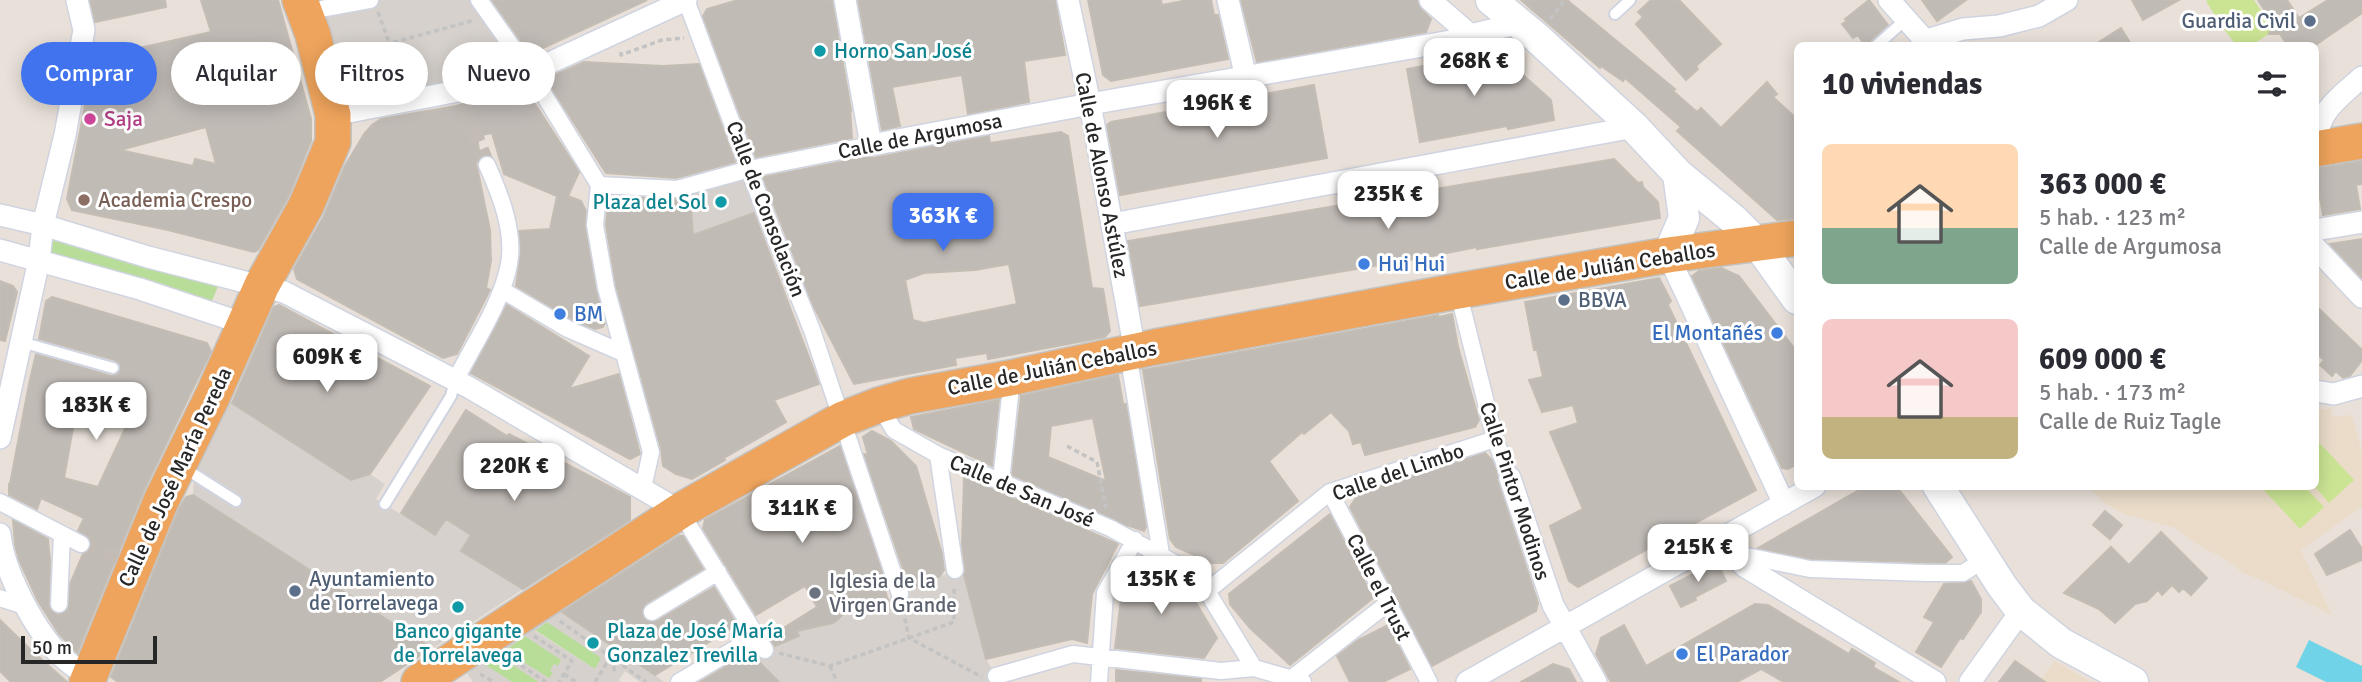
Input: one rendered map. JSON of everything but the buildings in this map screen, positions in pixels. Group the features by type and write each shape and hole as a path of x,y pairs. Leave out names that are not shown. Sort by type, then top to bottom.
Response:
{"highway":[{"name":"Calle de José María Pereda","path":"303,6 315,46"},
{"name":"Calle de José María Pereda","path":"89,680 126,562 178,465 262,285 306,206 324,166 333,142 330,105"},
{"path":"2319,149 2362,141"},
{"name":"Calle de Julián Ceballos","path":"418,682 532,618 680,511 843,419 879,405 910,396 1131,352 1458,291 1668,255 1794,238"}],"main road":[{"path":"1491,0 1634,127 1678,174 1734,220 1756,242 1794,295"},
{"path":"1668,255 1684,218 1678,174"},
{"path":"1941,490 2021,611 2061,643 2133,682"}],"street":[{"path":"0,438 8,372 21,342 39,260 43,225 65,135 84,30 77,0"},
{"path":"479,0 509,42"},
{"path":"555,60 686,0"},
{"name":"Calle de Consolación","path":"686,0 812,330 900,594"},
{"path":"845,0 871,145"},
{"name":"Calle de Alonso Astúlez","path":"1068,0 1112,224 1161,554"},
{"path":"1228,0 1246,78"},
{"path":"1430,0 1469,34 1485,0"},
{"path":"1889,0 1927,42"},
{"path":"1930,42 1963,29 1999,26 2039,16 2067,0"},
{"path":"303,6 374,6"},
{"name":"Calle de Argumosa","path":"750,169 1090,104 1451,41 1518,23"},
{"path":"2319,126 2332,104 2362,77"},
{"path":"333,115 384,105"},
{"path":"550,105 599,185 595,225 606,288 650,452 642,488"},
{"path":"1112,224 1634,127"},
{"path":"455,381 502,290 510,261 510,233 497,187 487,165"},
{"path":"599,185 677,189 750,169"},
{"path":"0,215 284,292 455,381 680,511 761,643 679,682"},
{"path":"2319,229 2362,222"},
{"path":"0,250 139,289 245,324"},
{"path":"2319,251 2362,297"},
{"path":"1668,255 1784,504"},
{"path":"502,290 568,329 623,353"},
{"name":"Calle Pintor Modinos","path":"1458,291 1495,439 1553,605 1596,682"},
{"path":"1001,481 1010,378"},
{"path":"2319,392 2334,394 2362,386"},
{"path":"879,405 894,430 938,456 955,570"},
{"name":"Calle del Limbo","path":"1207,591 1330,492 1495,439"},
{"name":"Calle de San José","path":"938,456 1110,528 1197,575 1254,668"},
{"path":"1467,682 1565,627 1727,545 1808,490"},
{"name":"Calle el Trust","path":"1330,492 1429,682"},
{"path":"0,502 80,544"},
{"path":"0,534 5,561 41,632 57,652 89,680"},
{"path":"59,604 62,534"},
{"path":"1099,682 1105,593 1135,540"},
{"path":"1727,545 1810,569 1963,573 1985,559"},
{"path":"1727,545 1744,566 1935,682"},
{"path":"652,612 718,572"},
{"path":"0,598 27,607"},
{"path":"992,679 1073,654 1221,671 1254,668 1298,680 1388,603"},
{"path":"1970,682 2021,611"}],"lane":[{"path":"1615,14 1630,0"},
{"path":"1880,42 1905,20"},
{"path":"21,342 113,368"},
{"path":"385,504 451,396 455,381"},
{"path":"178,465 236,500"}],"path":[{"path":"374,6 388,42"},
{"path":"396,42 490,16"},
{"path":"616,32 621,55 662,40 701,37"},
{"path":"1067,446 1097,462 1110,528"},
{"path":"761,643 830,666 954,622 955,570"},
{"path":"900,594 909,638"},
{"path":"532,618 611,656 646,682"},
{"path":"532,618 572,661 559,682"},
{"path":"909,638 986,679 992,679"},
{"path":"499,651 546,682"},
{"path":"611,656 615,673"},
{"path":"595,682 611,656"},
{"path":"830,666 836,682"},
{"path":"564,674 576,682"}],"shaded area":[{"path":"370,0 479,0 509,42 442,42 442,91 428,94 428,42 327,42 318,11"},
{"path":"346,105 376,105 348,111"},
{"name":"Plaza del Sol","path":"737,164 757,212 693,235 687,176"},
{"path":"224,398 351,480 370,474 385,484 376,499 435,535 446,519 484,513 461,551 523,589 435,647 425,644 193,495 194,482 200,471 195,459"},
{"path":"2331,408 2332,417 2352,415 2362,453 2362,507 2301,550 2332,615 2243,573 2175,528 2124,514 2103,502 2092,490 2319,490 2319,410"},
{"path":"963,569 986,659 996,676 1012,682 779,682 752,655 799,637 796,628 824,626 844,617 857,603 861,611 955,570"},
{"name":"Plaza de José María Gonzalez Trevilla","path":"559,610 664,682 640,682 625,671 619,680 621,682 539,682 497,655 484,664 512,682 473,682 467,673","holes":["547,622 601,658 595,669 535,631","525,636 561,660 558,666 554,664 549,678 505,651"]},
{"path":"2055,661 2091,682 2039,682"}],"green space":[{"path":"2254,0 2272,26 2272,32 2257,42 2234,42 2206,1"},
{"path":"43,225 222,276 208,311 39,260"},
{"path":"2319,442 2354,480 2329,503 2318,490"},
{"path":"2264,490 2308,490 2324,507 2300,529"},
{"path":"547,622 602,658 595,669 535,630"},
{"path":"525,636 562,660 558,666 554,664 550,679 504,650"},
{"path":"497,654 539,682 512,682 483,664"}],"water":[{"path":"2309,640 2362,666 2362,682 2326,682 2296,667"}],"tunnel":[{"path":"463,105 487,165"},
{"path":"81,544 119,559"}],"place":[{"name":"Guardia Civil","path":"2310,21"},
{"name":"Horno San José","path":"820,51"},
{"name":"Saja","path":"90,119"},
{"name":"Academia Crespo","path":"84,200"},
{"name":"Plaza del Sol","path":"721,202"},
{"name":"Hui Hui","path":"1364,264"},
{"name":"BBVA","path":"1564,300"},
{"name":"BM","path":"560,314"},
{"name":"El Montañés","path":"1777,333"},
{"name":"Ayuntamiento de Torrelavega","path":"295,591"},
{"name":"Iglesia de la Virgen Grande","path":"815,593"},
{"name":"Banco gigante de Torrelavega","path":"458,607"},
{"name":"Plaza de José María Gonzalez Trevilla","path":"593,643"},
{"name":"El Parador","path":"1682,654"}]}
